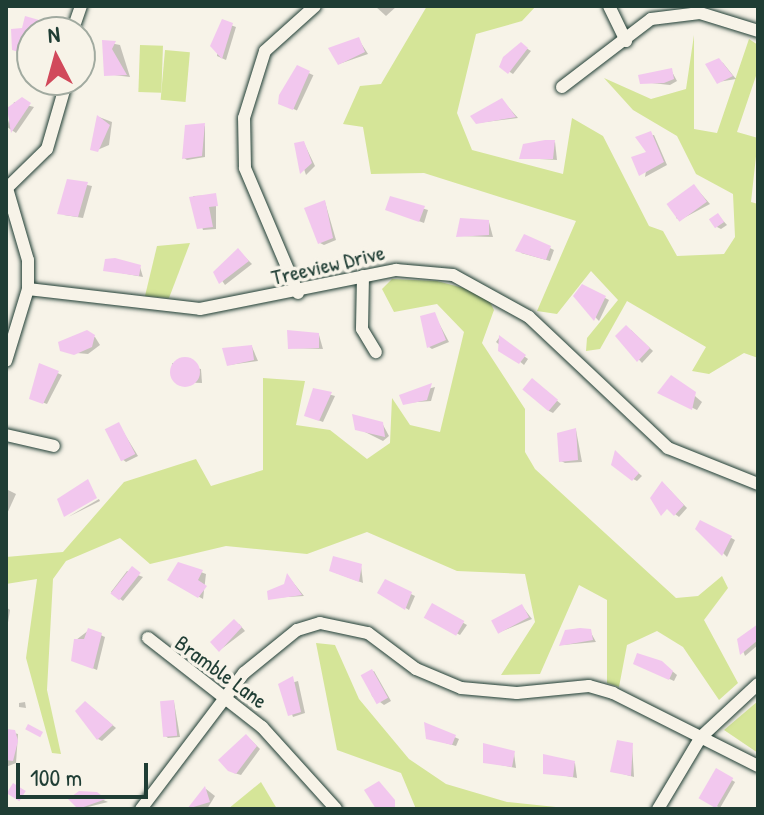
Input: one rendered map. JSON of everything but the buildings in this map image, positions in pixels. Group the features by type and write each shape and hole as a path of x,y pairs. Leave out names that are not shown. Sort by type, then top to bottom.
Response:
{"street":[{"path":"298,293 245,168 244,118 265,51 315,6"},
{"path":"609,6 626,41"},
{"path":"562,87 651,19 686,13 758,31"},
{"path":"6,361 28,289 21,227 7,186 47,149 62,96"},
{"path":"6,228 21,227"},
{"name":"Treeview Drive","path":"28,289 200,309 298,293 363,276 425,271 479,285 529,317 668,448 758,484"},
{"path":"363,276 362,329 376,352"},
{"path":"6,435 54,446"},
{"path":"141,809 224,697 297,630 345,624 461,688 517,693 589,686 758,766"},
{"name":"Bramble Lane","path":"148,638 262,727 336,809"},
{"path":"658,809 701,737 758,684"}],"green space":[{"path":"427,6 536,6 522,21 476,34 457,113 472,150 563,174 572,118 603,136 649,226 663,231 677,256 724,254 735,237 733,194 696,174 677,136 633,110 604,78 651,99 686,89 694,35 694,129 717,133 749,39 758,45 758,70 737,132 758,138 751,202 758,204 758,358 744,353 709,374 692,371 706,347 627,301 600,349 586,351 587,338 618,300 591,271 557,314 537,311 576,221 424,173 371,174 363,127 343,124 360,86 381,84"},
{"path":"140,45 163,46 161,93 138,92"},
{"path":"165,50 190,52 186,102 161,100"},
{"path":"190,243 169,298 145,296 157,246"},
{"path":"392,279 437,281 486,294 494,310 482,343 525,409 525,452 535,469 676,598 698,596 722,576 728,588 704,620 738,683 719,700 683,647 657,631 627,645 619,687 607,683 607,600 579,585 540,674 501,675 535,622 525,574 457,571 367,532 307,554 226,546 150,564 120,538 66,561 53,579 47,690 61,754 52,753 26,658 37,579 6,584 6,557 63,552 124,482 196,459 211,486 263,470 263,378 305,381 296,425 330,430 367,459 390,443 392,398 410,425 440,432 464,332 437,304 394,312 382,289"},
{"path":"316,643 335,645 359,699 409,759 446,784 507,802 575,809 416,809 401,773 337,750"},
{"path":"758,701 758,753 724,730"},
{"path":"261,782 277,809 228,809"}]}
